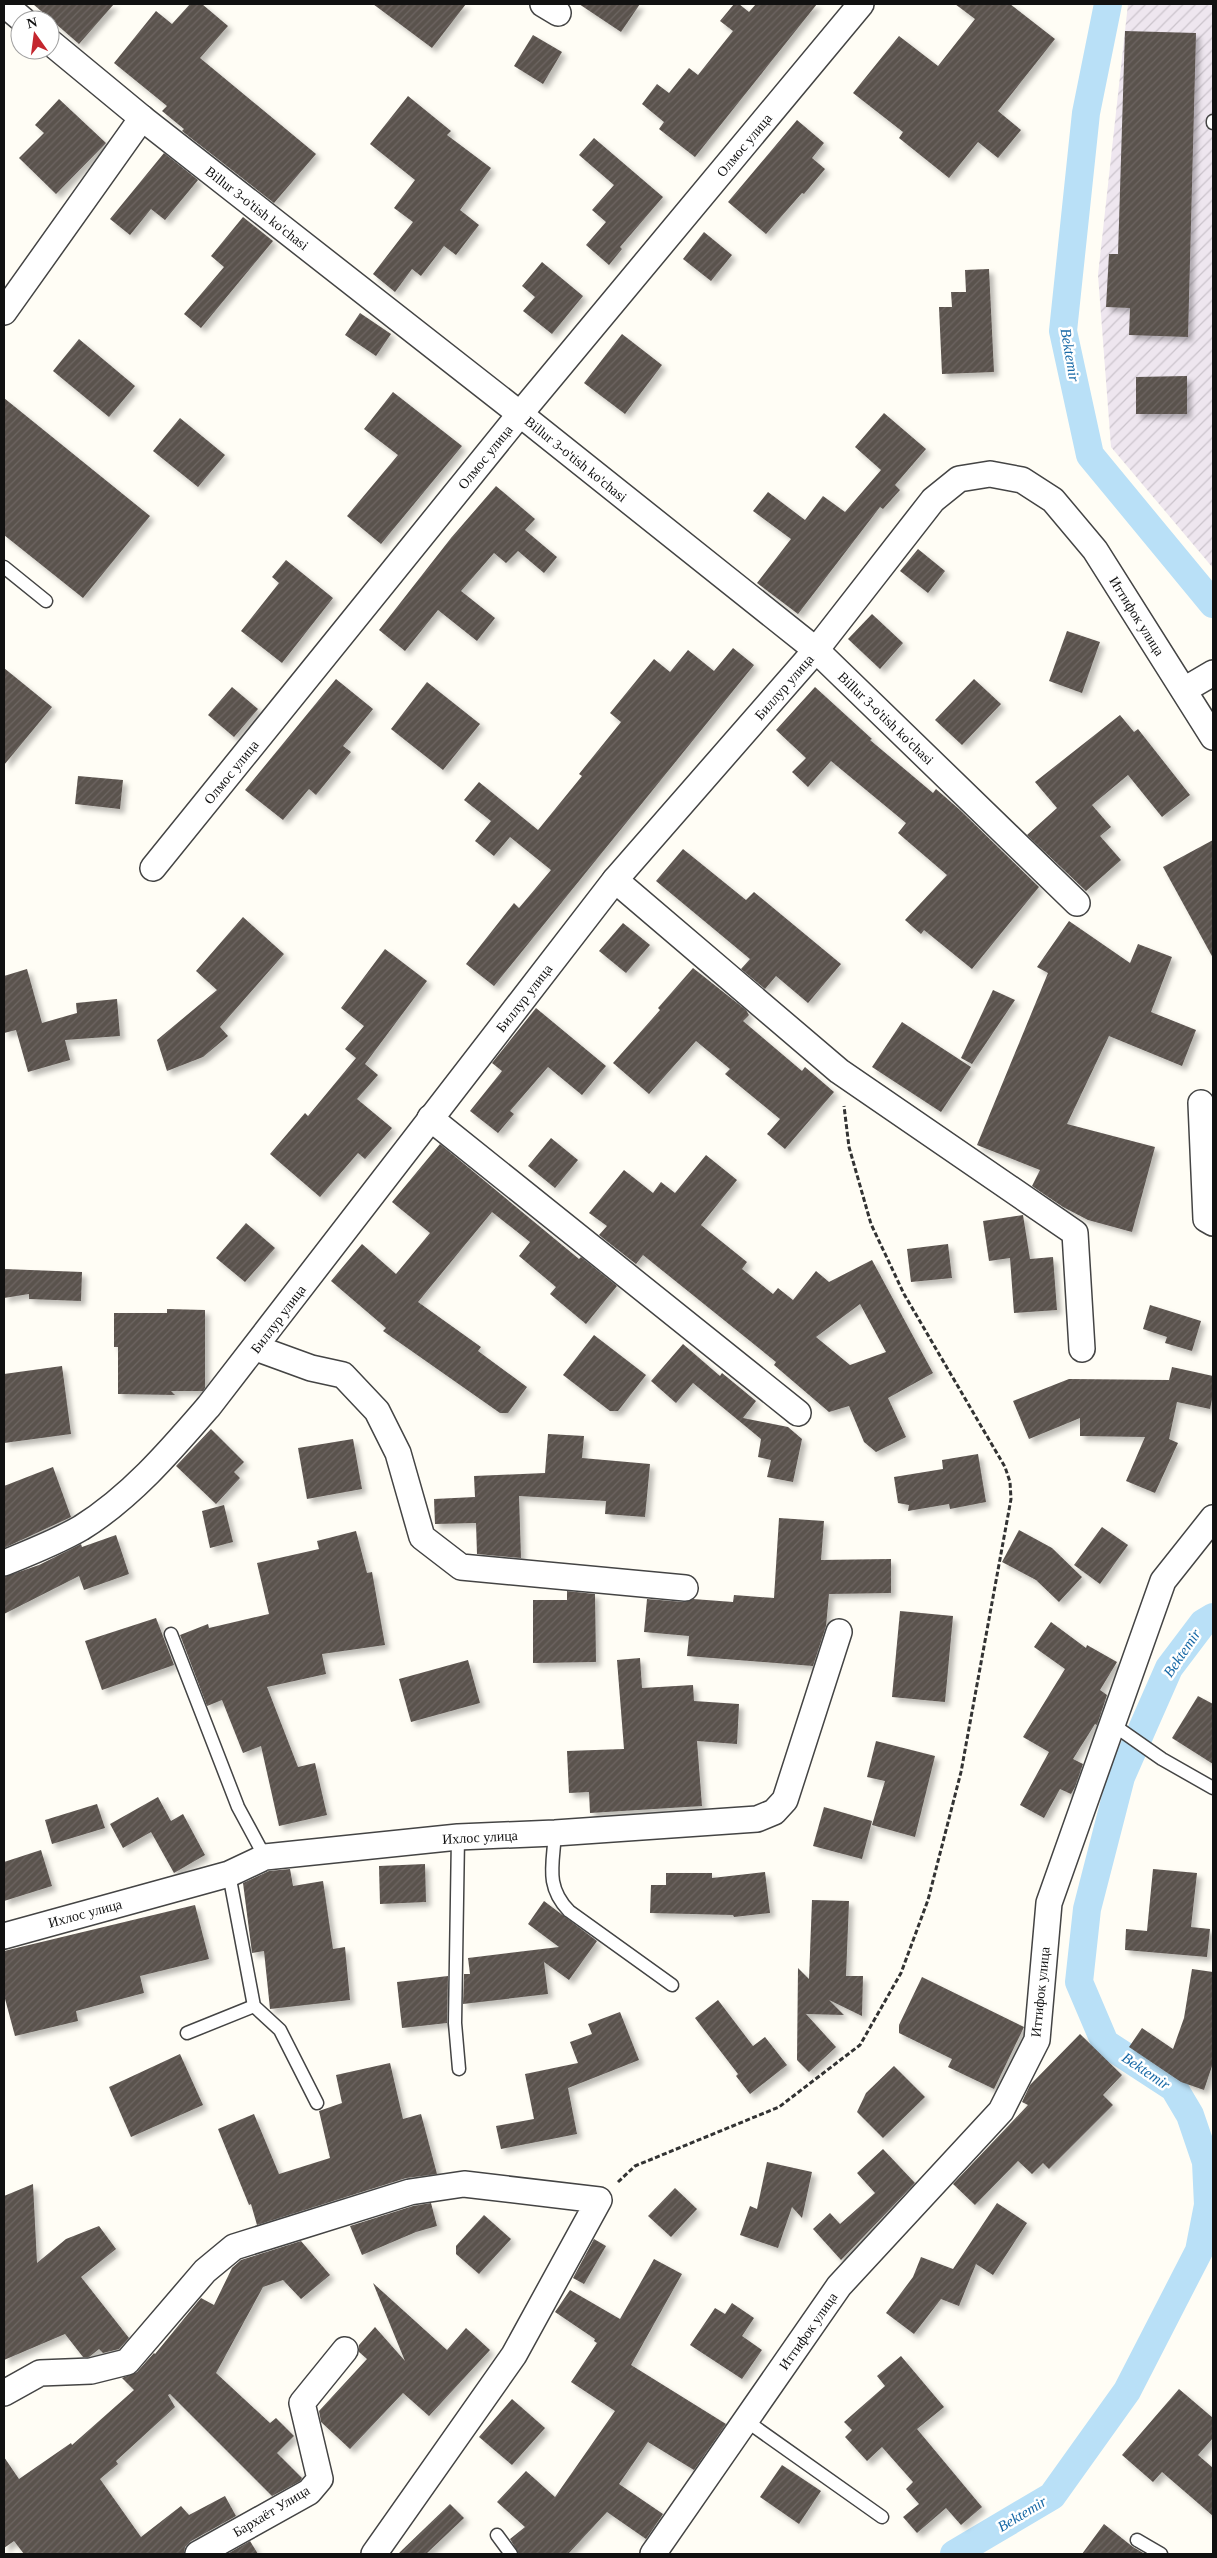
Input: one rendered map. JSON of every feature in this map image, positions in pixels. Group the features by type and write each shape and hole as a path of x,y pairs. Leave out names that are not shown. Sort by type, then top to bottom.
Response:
{"street":[{"name":"Олмос улица","path":"153,868 520,414 861,4"},
{"name":"Billur 3-o'tish ko'chasi","path":"60,50 142,118 520,414 816,650 1077,903"},
{"path":"4,312 142,118"},
{"name":"Биллур улица","path":"4,1563 80,1528 134,1486 170,1450 209,1406 256,1348 430,1118 615,880 816,650 933,500 959,479 990,474 1022,480 1053,500"},
{"name":"Иттифок улица","path":"1053,500 1096,550 1213,737"},
{"path":"1184,690 1213,673"},
{"path":"615,880 839,1070 1075,1233 1082,1349"},
{"path":"1201,1103 1206,1220 1213,1223"},
{"path":"430,1118 798,1412"},
{"path":"256,1348 311,1368 343,1375 377,1411 398,1453 422,1537 461,1567 685,1588"},
{"name":"Иттифок улица","path":"653,2554 839,2286 1001,2111 1037,2040 1049,1903 1119,1728 1163,1581 1213,1518"},
{"name":"Ихлос улица","path":"4,1936 230,1874 265,1857 458,1837 555,1833 757,1818 774,1812 786,1800 839,1632"},
{"path":"4,2393 40,2373 91,2371 127,2362 205,2271 234,2248 410,2192 464,2184 599,2200 514,2355 374,2554"},
{"name":"Бархаёт Улица","path":"198,2554 309,2492 320,2479 302,2403 345,2350"}],"lane":[{"path":"4,567 46,601"},
{"path":"171,1634 238,1807 265,1857"},
{"path":"1119,1728 1162,1759 1213,1788"},
{"path":"555,1833 553,1888 557,1899 569,1911 672,1985"},
{"path":"458,1837 455,2023 459,2069"},
{"path":"230,1874 254,2006 280,2030 317,2103"},
{"path":"187,2033 254,2006"},
{"path":"745,2420 882,2517"},
{"path":"497,2535 511,2554"},
{"path":"1137,2540 1161,2554"}],"path":[{"path":"599,2200 635,2166 779,2107 860,2045 901,1973 928,1900 962,1772 1011,1499 1010,1482 1005,1467 904,1294 871,1224 849,1147 839,1070"}],"shaded area":[{"path":"1128,4 1213,4 1213,568 1111,447 1098,275"}],"building":[{"path":"33,4 114,4 79,44 60,27 60,10 40,10"},
{"path":"190,4 202,4 228,26 200,58 316,154 274,203 182,131 184,129 162,111 167,106 114,63 156,11 172,24"},
{"path":"373,4 466,4 432,48"},
{"path":"579,4 640,4 621,32"},
{"path":"734,4 739,4 749,12 756,4 817,4 695,157 659,129 664,122 642,104 657,84 669,93 689,68 698,75 733,31 720,21"},
{"path":"955,4 1010,4 1055,39 998,111 1021,130 998,158 978,142 949,178 899,138 903,132 853,93 899,36 938,66 975,19"},
{"path":"1125,31 1196,33 1188,337 1129,335 1130,308 1106,307 1109,254 1118,254"},
{"path":"533,35 562,52 543,84 514,66"},
{"path":"408,96 451,131 447,135 491,168 460,210 479,225 456,255 444,246 421,276 412,269 395,292 373,274 413,222 394,208 415,180 370,144"},
{"path":"59,99 106,143 56,194 19,158 44,133 35,125"},
{"path":"797,120 824,143 812,158 825,169 766,234 728,202"},
{"path":"594,138 663,197 620,247 622,249 609,265 586,245 606,222 592,210 614,185 579,155"},
{"path":"164,153 198,180 165,220 151,209 130,235 110,219"},
{"path":"243,217 273,241 201,328 184,314 224,267 211,256"},
{"path":"704,232 732,255 711,281 683,259"},
{"path":"542,262 583,296 552,334 523,311 535,297 522,286"},
{"path":"989,269 994,372 942,374 939,307 952,307 951,292 966,292 965,270"},
{"path":"360,313 391,334 376,356 345,335"},
{"path":"622,334 662,365 625,414 584,383"},
{"path":"79,339 135,386 109,417 53,371"},
{"path":"1187,376 1187,414 1136,414 1136,377"},
{"path":"393,392 462,446 381,544 347,516 398,455 364,429"},
{"path":"4,398 150,516 83,598 4,535"},
{"path":"884,413 926,449 895,485 900,490 883,509 880,507 798,614 757,583 791,539 753,511 768,492 805,520 823,496 845,512 881,470 855,447"},
{"path":"180,418 225,455 198,487 153,451"},
{"path":"496,486 535,519 525,530 557,557 544,573 518,551 506,563 494,553 461,591 495,618 477,641 438,610 405,651 379,630 451,538"},
{"path":"918,549 945,571 928,593 900,571"},
{"path":"286,560 333,598 282,663 241,631 279,583 272,577"},
{"path":"872,614 903,643 880,669 848,639"},
{"path":"1067,631 1100,642 1082,693 1049,681"},
{"path":"733,648 754,665 494,986 466,964 514,903 519,908 551,870 510,837 494,856 475,841 491,821 464,800 479,782 538,830 582,776 579,774 621,722 610,713 654,659 670,672 688,650 714,671"},
{"path":"4,668 52,707 4,765"},
{"path":"336,679 373,709 343,746 351,752 316,795 309,789 283,820 245,790"},
{"path":"974,679 1001,704 962,745 935,720"},
{"path":"427,682 480,724 443,770 391,729"},
{"path":"232,687 258,709 234,737 208,715"},
{"path":"815,687 872,739 870,740 933,793 936,789 960,810 1039,887 972,969 924,930 921,934 905,920 947,875 898,833 906,823 831,761 808,787 792,772 806,758 776,730"},
{"path":"1120,715 1134,732 1138,729 1190,795 1162,817 1128,775 1092,805 1111,827 1100,836 1121,860 1086,891 1027,835 1057,808 1035,782"},
{"path":"78,776 123,780 120,809 75,804"},
{"path":"1213,840 1213,958 1163,867"},
{"path":"683,849 746,900 754,892 841,964 808,1003 776,976 765,989 741,969 750,959 656,881"},
{"path":"243,917 284,954 220,1027 228,1036 203,1057 167,1071 157,1040 217,990 196,971"},
{"path":"1069,921 1130,963 1138,944 1172,957 1151,1012 1196,1030 1182,1066 1109,1036 1067,1124 1155,1147 1132,1232 1088,1220 1063,1207 1032,1186 1040,1170 977,1145 1048,973 1037,967"},
{"path":"623,923 650,945 626,973 599,951"},
{"path":"385,949 427,981 365,1064 378,1075 357,1099 392,1128 365,1159 358,1153 320,1197 270,1154 305,1113 308,1116 356,1058 345,1049 364,1026 341,1008"},
{"path":"693,968 746,1010 749,1015 743,1021 802,1071 805,1067 834,1092 785,1149 767,1134 780,1119 725,1074 730,1069 696,1041 649,1094 613,1063 660,1010 658,1008"},
{"path":"27,969 42,1023 77,1013 76,1003 117,999 120,1036 65,1040 70,1060 28,1072 16,1030 4,1033 4,976"},
{"path":"993,990 1015,1000 972,1064 961,1058"},
{"path":"536,1008 606,1066 582,1095 548,1067 510,1111 514,1114 498,1133 470,1111 502,1071 492,1063"},
{"path":"902,1022 971,1067 941,1112 872,1067"},
{"path":"551,1138 578,1160 555,1188 528,1166"},
{"path":"440,1144 579,1259 581,1257 617,1286 586,1324 550,1294 556,1287 519,1256 530,1242 492,1212 418,1302 481,1347 478,1351 527,1387 508,1413 500,1413 383,1331 386,1328 331,1281 362,1244 396,1274 430,1233 392,1202"},
{"path":"706,1155 737,1180 701,1225 747,1262 742,1269 773,1294 778,1288 793,1300 816,1271 829,1282 872,1260 933,1373 888,1398 906,1437 876,1452 864,1442 849,1406 829,1412 774,1365 776,1362 643,1255 636,1264 599,1235 607,1226 589,1213 624,1170 653,1193 661,1182 675,1193","holes":["860,1304 886,1352 850,1365 816,1337"]},
{"path":"1023,1215 1030,1259 1053,1257 1057,1310 1014,1313 1010,1258 989,1261 983,1221"},
{"path":"246,1223 275,1248 245,1282 216,1258"},
{"path":"948,1244 952,1278 911,1282 907,1249"},
{"path":"4,1269 82,1272 81,1301 29,1299 29,1294 4,1298"},
{"path":"1150,1305 1201,1321 1192,1351 1165,1343 1167,1337 1143,1329"},
{"path":"167,1309 205,1310 205,1388 203,1391 171,1391 175,1395 118,1394 118,1347 114,1347 114,1313 167,1313"},
{"path":"594,1335 646,1375 618,1411 610,1411 563,1375"},
{"path":"683,1344 720,1376 722,1373 756,1401 743,1418 788,1427 802,1439 793,1482 767,1477 771,1460 758,1457 761,1439 693,1383 676,1403 651,1381"},
{"path":"62,1366 71,1434 4,1443 4,1374"},
{"path":"1172,1367 1213,1376 1213,1394 1210,1409 1177,1402 1169,1439 1178,1443 1155,1493 1126,1481 1145,1437 1080,1436 1080,1418 1029,1439 1013,1401 1069,1379 1169,1380"},
{"path":"211,1429 244,1462 234,1472 240,1478 216,1504 176,1466"},
{"path":"548,1434 584,1436 582,1458 650,1464 645,1517 605,1514 606,1501 519,1496 521,1558 477,1554 476,1523 435,1524 434,1499 475,1497 474,1476 545,1473"},
{"path":"353,1439 362,1489 307,1499 298,1448"},
{"path":"978,1454 986,1502 950,1509 949,1504 908,1511 909,1505 898,1503 894,1477 943,1469 942,1460"},
{"path":"53,1467 71,1517 4,1548 4,1486"},
{"path":"224,1505 233,1542 210,1548 202,1511"},
{"path":"779,1518 824,1521 821,1560 891,1559 891,1593 829,1594 826,1626 813,1666 687,1656 689,1636 644,1632 647,1599 684,1602 693,1599 733,1602 734,1595 774,1598"},
{"path":"1102,1527 1128,1545 1100,1584 1074,1565"},
{"path":"1019,1530 1052,1548 1082,1577 1059,1602 1036,1580 1002,1562"},
{"path":"356,1531 367,1573 372,1572 385,1645 322,1654 326,1674 267,1687 298,1767 315,1763 327,1815 279,1826 261,1746 243,1753 222,1700 207,1706 180,1635 208,1624 209,1628 269,1614 257,1563 319,1549 317,1541"},
{"path":"116,1535 129,1574 84,1590 79,1576 4,1614 4,1577 39,1565 81,1544 82,1547"},
{"path":"567,1591 595,1594 596,1662 533,1663 533,1600 567,1600"},
{"path":"900,1611 953,1616 945,1702 892,1697"},
{"path":"156,1618 174,1665 102,1690 85,1641"},
{"path":"1051,1622 1086,1648 1087,1645 1117,1662 1100,1690 1107,1695 1097,1725 1095,1724 1073,1759 1083,1764 1075,1787 1071,1794 1060,1789 1044,1818 1020,1805 1049,1752 1023,1737 1065,1669 1034,1647"},
{"path":"640,1658 642,1688 693,1685 694,1701 739,1704 737,1744 697,1741 702,1806 590,1813 589,1792 569,1793 567,1751 624,1749 617,1660"},
{"path":"468,1660 480,1703 411,1722 399,1679"},
{"path":"1198,1696 1213,1704 1213,1764 1172,1738"},
{"path":"876,1741 935,1756 915,1837 872,1825 885,1781 867,1777"},
{"path":"158,1797 171,1821 183,1814 205,1855 174,1873 151,1832 123,1848 110,1824"},
{"path":"97,1804 105,1828 52,1844 45,1820"},
{"path":"824,1807 872,1821 862,1859 813,1846"},
{"path":"41,1850 52,1886 4,1901 4,1862"},
{"path":"425,1864 426,1902 380,1904 379,1866"},
{"path":"290,1869 293,1886 323,1881 333,1949 345,1947 350,2000 270,2009 264,1951 252,1953 243,1883 269,1871"},
{"path":"1153,1869 1197,1873 1191,1927 1210,1929 1207,1957 1125,1950 1126,1929 1147,1931"},
{"path":"765,1872 770,1913 734,1917 733,1915 650,1913 651,1885 666,1885 666,1873 712,1873 712,1878"},
{"path":"812,1900 849,1901 846,1976 863,1976 862,2016 829,2000 844,2015 806,2014 836,2047 809,2072 797,2060 798,1968 809,1979"},
{"path":"544,1901 597,1941 569,1980 544,1962 548,1994 463,2004 464,1974 470,1974 468,1958 559,1947 528,1924"},
{"path":"195,1905 209,1959 140,1976 144,1993 76,2011 78,2021 15,2036 4,1995 4,1951"},
{"path":"1192,1969 1213,1972 1213,2063 1204,2090 1181,2082 1129,2047 1142,2028 1173,2049 1184,2018"},
{"path":"448,1976 447,2023 402,2028 397,1982"},
{"path":"922,1977 1024,2027 994,2089 948,2067 952,2059 899,2033 899,2025"},
{"path":"718,2000 753,2046 765,2037 787,2065 750,2094 736,2076 738,2074 695,2018"},
{"path":"620,2012 639,2060 568,2088 577,2134 501,2149 496,2126 534,2119 525,2074 578,2063 570,2042 592,2034 588,2024"},
{"path":"1080,2034 1122,2075 1103,2095 1113,2105 1049,2169 1043,2163 1032,2174 1018,2161 975,2205 953,2184 1028,2105 1022,2102 1030,2085"},
{"path":"180,2054 203,2105 131,2137 109,2087"},
{"path":"390,2063 403,2119 421,2114 437,2174 406,2178 257,2225 251,2204 249,2205 218,2129 254,2114 279,2174 330,2158 319,2111 342,2103 336,2075"},
{"path":"894,2066 925,2097 883,2138 857,2112 866,2093"},
{"path":"883,2149 915,2183 841,2260 813,2229 830,2213 840,2224 875,2193 857,2173"},
{"path":"767,2162 812,2172 802,2218 792,2207 778,2248 740,2235 750,2206 757,2209"},
{"path":"33,2184 37,2263 66,2239 99,2226 116,2249 81,2277 129,2338 119,2349 103,2353 99,2349 89,2357 83,2357 65,2334 4,2360 4,2196"},
{"path":"675,2188 697,2209 671,2237 648,2216"},
{"path":"431,2203 437,2226 416,2232 362,2255 350,2226 413,2206"},
{"path":"997,2203 1027,2223 993,2275 976,2264 959,2306 941,2299 914,2334 886,2313 913,2277 921,2257 953,2269"},
{"path":"484,2215 511,2239 479,2274 456,2254 456,2246"},
{"path":"594,2239 606,2246 584,2284 573,2278"},
{"path":"301,2241 330,2275 301,2299 283,2280 263,2287 216,2373 270,2423 276,2418 294,2436 277,2453 302,2478 300,2481 272,2496 170,2394 168,2395 175,2407 116,2461 118,2464 100,2479 141,2537 181,2506 189,2515 225,2496 236,2516 191,2541 185,2547 184,2554 24,2554 14,2541 4,2548 4,2457 19,2479 71,2443 72,2445 134,2390 122,2378 137,2372 155,2354 201,2298 214,2305 232,2268 241,2260"},
{"path":"654,2259 682,2274 631,2365 726,2424 694,2470 648,2442 619,2484 663,2514 646,2539 607,2512 568,2554 519,2554 510,2539 525,2527 497,2502 526,2471 555,2497 615,2411 571,2382 597,2343 594,2341 595,2339 555,2312 570,2290 620,2319"},
{"path":"373,2283 447,2350 466,2328 490,2350 429,2416 403,2393 350,2449 321,2422 319,2411 367,2359 359,2352 359,2345 375,2327 405,2361"},
{"path":"732,2303 754,2318 742,2336 762,2350 742,2379 690,2345 715,2308 725,2314"},
{"path":"901,2356 944,2407 917,2429 982,2507 961,2525 946,2508 917,2533 903,2517 919,2504 906,2489 913,2482 882,2447 867,2461 845,2437 852,2430 844,2422 885,2386 877,2376"},
{"path":"1179,2389 1213,2418 1213,2438 1198,2455 1213,2468 1213,2516 1162,2472 1153,2482 1122,2455"},
{"path":"512,2399 545,2428 512,2465 479,2437"},
{"path":"782,2465 821,2491 799,2524 760,2497"},
{"path":"450,2504 464,2518 426,2554 398,2554"},
{"path":"1104,2524 1133,2547 1145,2554 1082,2554"},
{"path":"250,2541 258,2554 227,2554"}],"waterway":[{"name":"Bektemir","path":"1108,4 1086,113 1063,331 1090,455 1213,604"},
{"name":"Bektemir","path":"954,2554 1052,2496 1127,2391 1199,2251 1208,2205 1206,2162 1190,2115 1174,2088 1105,2043 1079,1982 1087,1909 1121,1777 1169,1668 1203,1623 1213,1617"}]}
